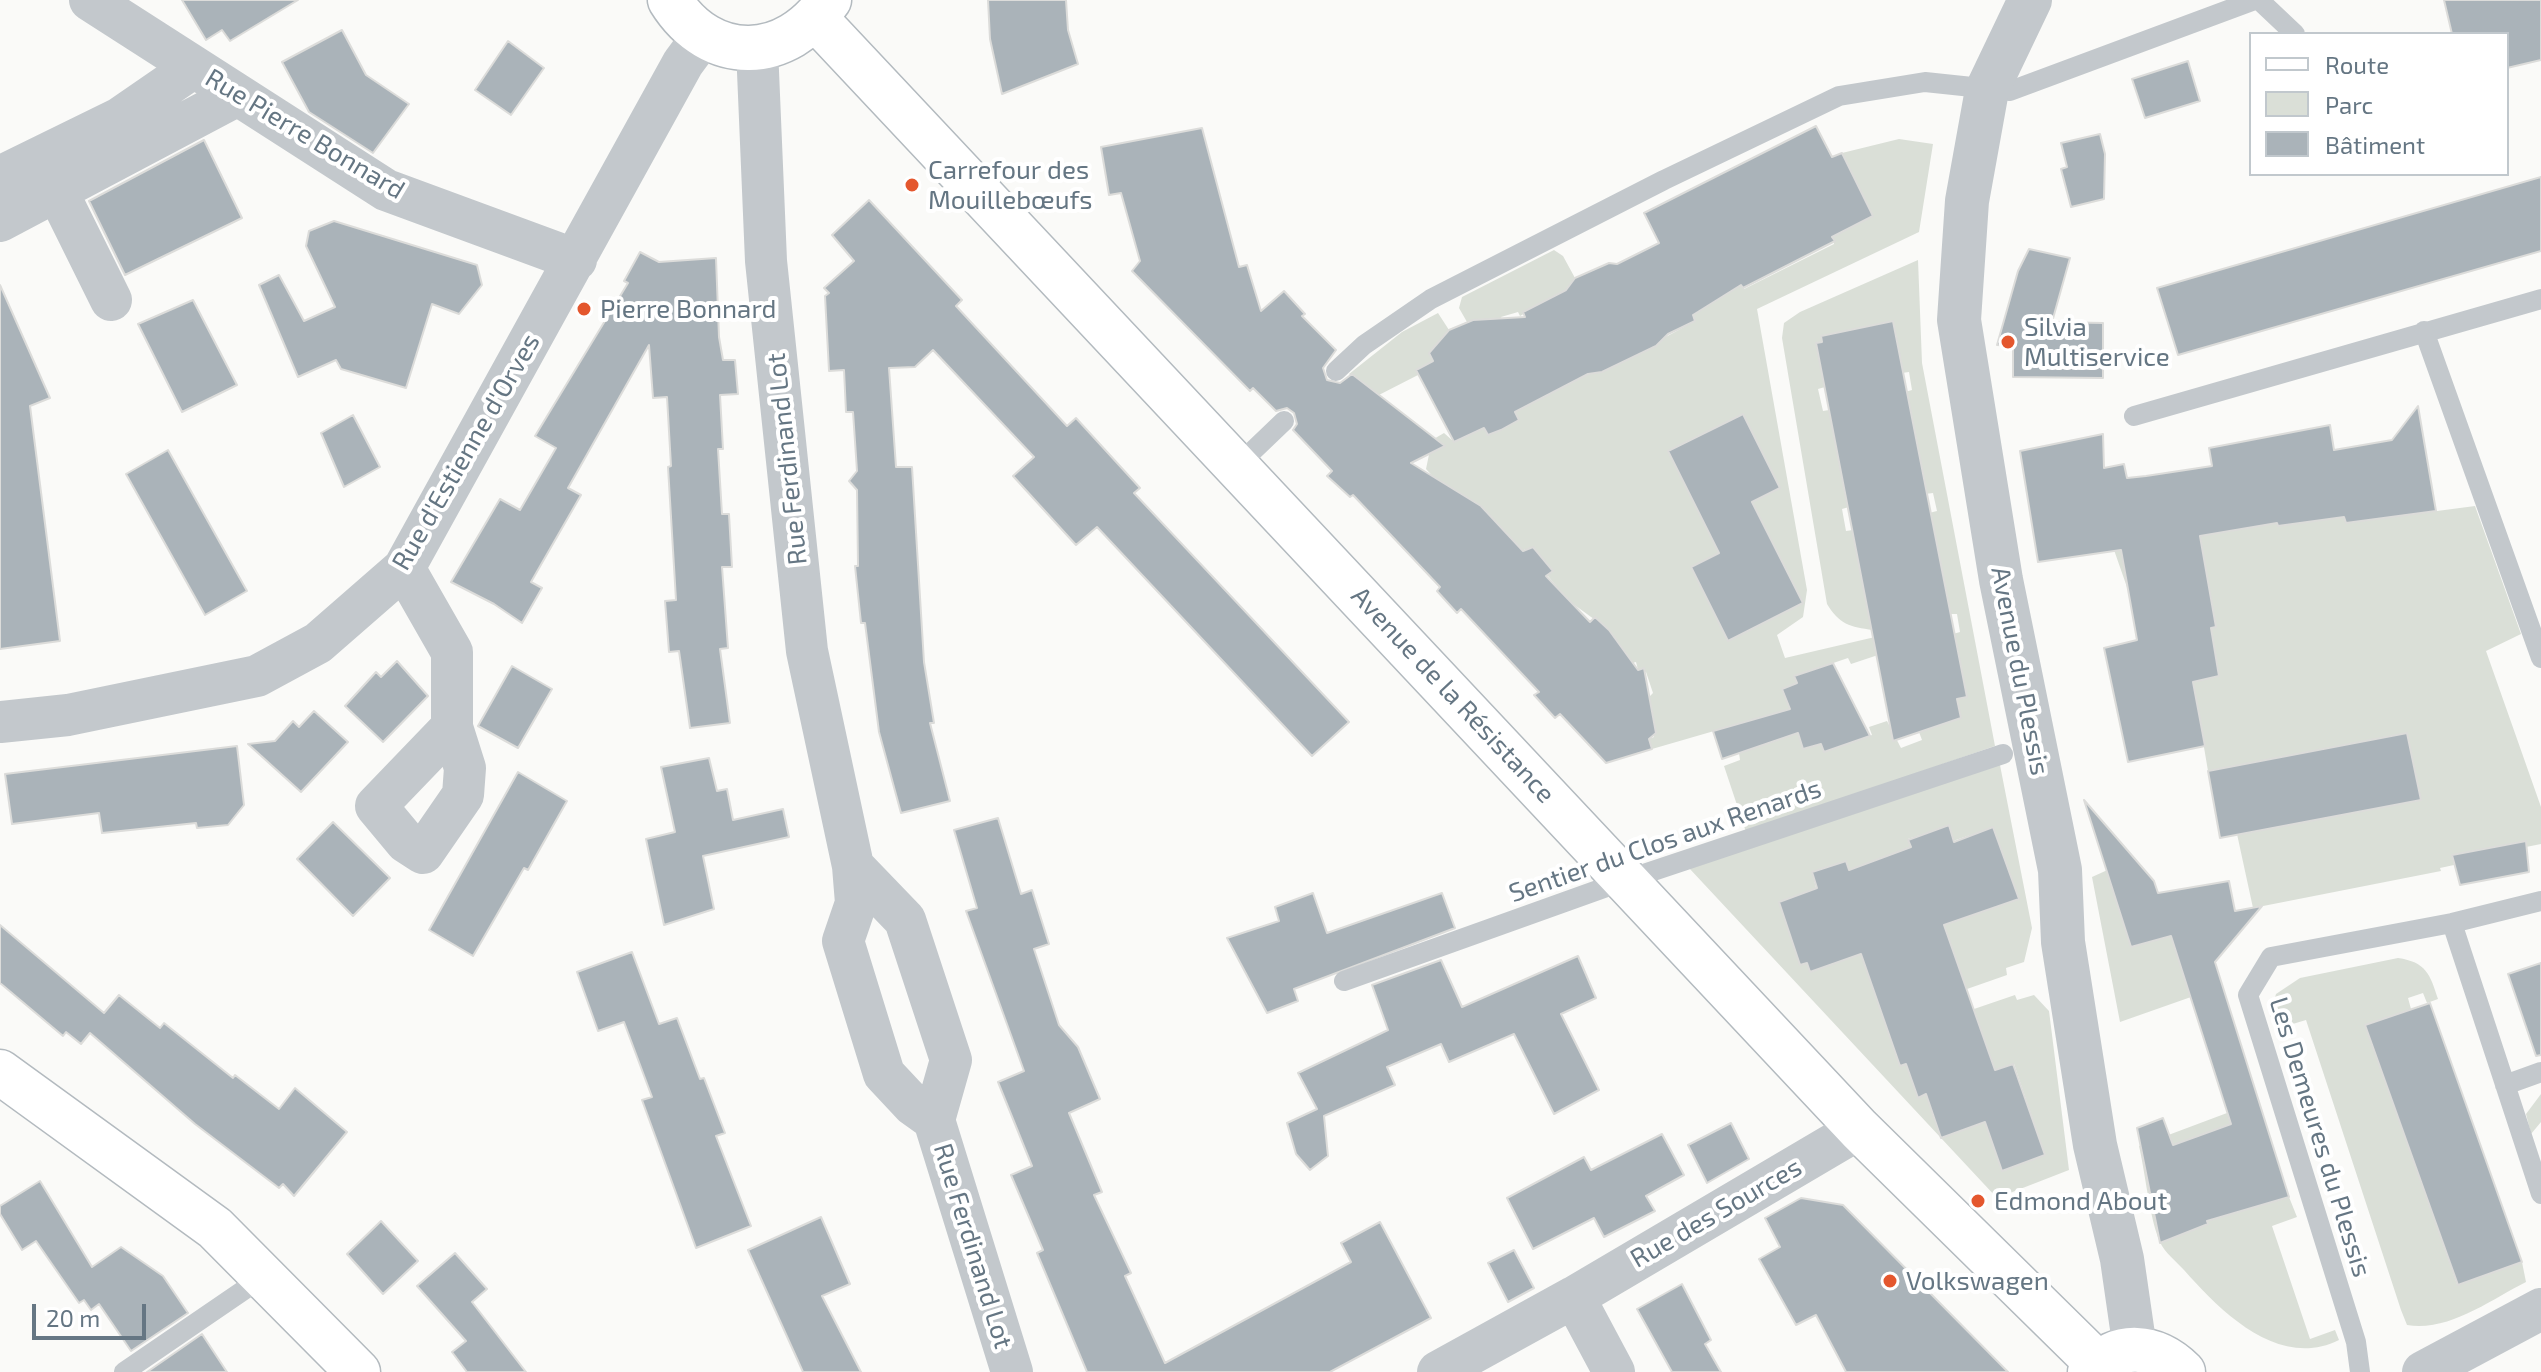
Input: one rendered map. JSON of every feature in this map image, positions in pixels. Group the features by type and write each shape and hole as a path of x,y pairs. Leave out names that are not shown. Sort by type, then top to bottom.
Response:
{"main road":[{"path":"670,0 681,18 703,36 739,48 757,48 799,33 823,10"},
{"name":"Avenue de la Résistance","path":"823,10 1237,466 1859,1129 2108,1361"},
{"path":"0,1072 215,1228 358,1372"},
{"path":"2108,1361 2154,1351 2183,1372"}],"street":[{"name":"Rue Pierre Bonnard","path":"90,0 386,190 576,260"},
{"name":"Avenue du Plessis","path":"2030,0 1987,90 1967,201 1959,320 2001,580 2060,870 2063,942 2095,1145 2122,1259 2108,1361"},
{"name":"Rue d'Estienne d'Orves","path":"0,722 68,715 257,676 318,643 404,568 683,63 703,36"},
{"name":"Rue Ferdinand Lot","path":"757,48 766,261 807,651 853,866 856,903 843,941 884,1074 913,1105 934,1120"},
{"path":"0,177 120,118 194,67"},
{"path":"0,221 238,95"},
{"path":"56,189 111,300"},
{"path":"404,568 452,652 452,727"},
{"name":"Rue Ferdinand Lot","path":"853,866 905,920 951,1060 934,1120 1012,1372"},
{"name":"Rue des Sources","path":"1438,1372 1574,1297 1859,1129"},
{"path":"1574,1297 1614,1372"},
{"path":"2423,1372 2541,1309"}],"lane":[{"path":"1336,371 1364,345 1431,299 1664,180 1839,96 1925,82 2010,91 2257,0 2293,32"},
{"path":"2134,416 2541,299"},
{"path":"2424,331 2541,658"},
{"path":"1237,466 1284,421"},
{"name":"Sentier du Clos aux Renards","path":"1344,981 1626,880 2003,754"},
{"name":"Les Demeures du Plessis","path":"2360,1372 2356,1342 2248,995 2271,957 2452,923 2541,901"},
{"path":"2452,923 2541,1194"},
{"path":"2505,1085 2541,1072"},
{"path":"124,1372 263,1277"}],"green space":[{"path":"1899,139 1933,144 1919,232 1757,309 1807,590 1803,617 1777,635 1785,658 1875,637 1878,655 1851,664 1848,658 1795,676 1797,683 1782,689 1790,709 1652,749 1649,739 1654,737 1647,699 1653,693 1646,672 1638,670 1636,662 1629,664 1609,630 1569,601 1525,549 1523,551 1450,495 1426,469 1432,440 1444,433 1452,440 1484,428 1488,435 1515,421 1515,412 1521,405 1586,375 1607,369 1695,321 1693,315 1740,283 1744,289 1834,244 1832,237 1873,215 1842,153"},
{"path":"1554,250 1563,256 1575,278 1566,290 1520,316 1518,312 1501,317 1505,324 1467,322 1459,308 1462,297"},
{"path":"1918,260 1922,363 1995,746 1746,832 1724,766 1740,760 1739,753 1797,731 1803,749 1821,744 1824,752 1872,735 1869,727 1887,721 1901,748 1922,740 1919,732 1960,717 1957,699 1967,697 1953,634 1960,632 1957,614 1950,614 1929,513 1937,511 1933,493 1925,494 1905,392 1912,390 1909,372 1902,373 1892,321 1822,336 1822,342 1816,344 1825,387 1818,389 1823,411 1829,410 1849,507 1842,509 1846,531 1853,530 1873,630 1846,623 1827,604 1782,338 1784,323 1800,312"},
{"path":"1438,313 1449,330 1439,341 1442,349 1430,355 1433,361 1416,370 1418,375 1373,398 1349,374 1402,332"},
{"path":"2475,506 2521,634 2486,651 2541,807 2541,844 2526,847 2525,841 2452,855 2454,865 2440,868 2441,871 2253,908 2237,834 2420,800 2407,734 2208,771 2193,682 2219,676 2217,662 2206,664 2156,584 2128,590 2114,550 2277,522 2279,526 2344,517 2346,523"},
{"path":"1999,760 2032,928 2024,962 2006,968 2007,975 1967,989 1938,917 1977,914 2019,899 2006,863 1997,866 1985,830 1953,841 1948,826 1908,839 1911,848 1849,870 1845,861 1812,872 1816,888 1779,902 1800,965 1807,963 1810,972 1863,953 1900,1066 1906,1064 1918,1097 1926,1094 1941,1137 1985,1122 2003,1171 2045,1155 2014,1064 1995,1070 1974,1009 2015,995 2017,1000 2034,995 2049,1011 2069,1170 1997,1198 1689,868"},
{"path":"2134,858 2155,883 2191,997 2120,1022 2092,877"},
{"path":"2398,958 2415,963 2426,971 2438,999 2427,1003 2423,993 2408,998 2411,1009 2366,1025 2457,1284 2522,1262 2526,1282 2469,1313 2423,1326 2407,1325 2401,1310 2306,1020 2276,1029 2270,1015 2276,994 2300,978"},
{"path":"2541,1094 2541,1122 2531,1134 2526,1114"},
{"path":"2227,1113 2257,1206 2289,1197 2297,1217 2272,1226 2310,1339 2335,1330 2339,1340 2317,1347 2295,1348 2253,1332 2215,1303 2160,1242 2139,1146"}],"building":[{"path":"182,0 298,0 230,41 222,30 206,40"},
{"path":"988,0 1066,0 1068,30 1078,64 1002,94 990,39"},
{"path":"2444,0 2541,0 2541,60 2509,68 2509,32 2452,32"},
{"path":"342,30 366,75 409,104 373,153 309,112 282,62"},
{"path":"508,41 544,68 511,115 475,90"},
{"path":"2188,61 2200,101 2145,118 2132,79"},
{"path":"1816,126 1832,157 1842,153 1873,216 1832,237 1835,241 1743,288 1741,285 1693,315 1695,321 1668,334 1656,346 1602,372 1588,374 1515,412 1519,420 1501,430 1488,435 1484,428 1454,442 1416,370 1433,361 1429,353 1449,330 1473,320 1525,317 1523,312 1566,290 1575,278 1609,263 1617,264 1659,243 1644,213"},
{"path":"1202,128 1239,267 1247,265 1261,311 1284,291 1305,314 1302,316 1336,350 1323,368 1327,380 1340,383 1352,374 1445,446 1411,463 1481,506 1523,551 1533,547 1553,571 1546,576 1590,622 1595,617 1609,630 1638,670 1644,668 1656,733 1649,739 1652,749 1606,763 1560,714 1555,718 1534,695 1539,692 1461,609 1457,613 1437,591 1440,587 1353,495 1350,497 1327,476 1332,471 1293,430 1297,424 1294,413 1287,408 1276,411 1253,388 1250,391 1132,271 1140,261 1121,193 1109,195 1101,147"},
{"path":"2100,134 2105,154 2104,199 2071,207 2061,169 2067,167 2061,143"},
{"path":"204,140 242,218 125,275 89,201"},
{"path":"2541,177 2541,251 2178,355 2157,288"},
{"path":"869,200 962,300 956,306 1067,426 1076,418 1140,488 1134,493 1349,722 1312,756 1097,527 1076,545 1013,476 1034,457 933,350 915,367 889,368 896,467 912,467 924,662 934,723 930,723 950,801 901,813 879,732 865,623 861,623 855,566 858,566 857,490 849,481 857,471 853,412 846,412 844,370 829,371 825,296 829,293 824,288 854,261 832,235"},
{"path":"334,221 477,265 482,285 459,314 432,304 406,388 341,369 336,360 298,377 259,285 279,275 304,321 335,307 306,246 309,231"},
{"path":"2029,249 2070,258 2052,322 2103,323 2103,378 2013,377 2013,346 1997,345 2018,271"},
{"path":"640,252 659,262 716,258 719,337 723,360 735,360 738,394 720,395 723,449 718,449 722,514 729,514 732,567 722,567 728,648 720,649 730,723 690,728 679,651 669,652 665,601 676,600 667,397 653,398 649,345 568,488 581,495 531,582 542,588 522,623 494,604 451,582 500,499 520,510 556,448 535,436 628,283 624,281"},
{"path":"0,285 50,398 30,406 60,641 0,649"},
{"path":"193,300 237,385 182,412 138,324"},
{"path":"1893,321 1967,697 1957,699 1961,718 1893,741 1816,343 1822,342 1821,336"},
{"path":"2418,406 2436,511 2346,523 2344,517 2278,526 2277,523 2200,536 2216,627 2211,628 2219,676 2193,682 2205,746 2128,762 2104,648 2137,640 2121,550 2038,562 2020,451 2103,434 2104,468 2124,464 2127,478 2146,476 2212,466 2209,448 2330,425 2334,450 2392,440"},
{"path":"1743,414 1780,488 1752,502 1803,603 1728,641 1691,567 1719,553 1668,451"},
{"path":"353,415 380,467 344,487 321,433"},
{"path":"168,450 247,591 205,615 126,474"},
{"path":"397,661 428,696 383,742 345,706 376,672 381,677"},
{"path":"1833,663 1870,736 1824,752 1821,744 1803,749 1798,733 1722,759 1713,731 1790,709 1782,689 1797,683 1794,676"},
{"path":"512,666 552,689 518,748 478,726"},
{"path":"314,711 348,742 301,792 248,744 275,741 293,721 299,727"},
{"path":"2407,733 2421,800 2220,838 2208,771"},
{"path":"237,746 244,805 228,825 197,828 196,823 102,833 99,813 12,824 5,774"},
{"path":"709,758 717,791 727,789 733,820 783,809 789,837 703,856 714,909 664,925 646,839 675,832 661,767"},
{"path":"518,772 567,801 528,870 524,868 473,956 429,930"},
{"path":"2084,800 2154,881 2158,893 2229,881 2235,911 2262,906 2215,962 2289,1197 2207,1221 2208,1224 2160,1243 2137,1128 2163,1118 2173,1145 2231,1124 2171,936 2131,947"},
{"path":"998,818 1021,894 1032,890 1049,944 1034,949 1059,1025 1078,1047 1100,1099 1069,1113 1102,1192 1094,1195 1131,1273 1125,1276 1165,1363 1351,1262 1341,1243 1380,1222 1431,1318 1330,1372 1087,1372 1037,1253 1043,1250 1011,1175 1032,1166 998,1082 1024,1071 966,911 977,908 954,830"},
{"path":"333,822 390,878 353,916 297,859"},
{"path":"1949,825 1954,842 1993,827 2019,899 1944,925 1995,1070 2013,1064 2045,1155 2002,1171 1985,1122 1941,1138 1926,1094 1918,1098 1906,1064 1900,1066 1861,954 1810,972 1807,963 1800,965 1779,902 1817,888 1812,872 1846,861 1849,870 1911,847 1908,840"},
{"path":"2526,841 2529,872 2460,885 2452,855"},
{"path":"1313,893 1327,933 1442,893 1455,928 1294,989 1298,1001 1267,1013 1227,938 1279,921 1275,907"},
{"path":"0,925 104,1013 119,995 160,1028 164,1023 233,1078 235,1075 279,1109 295,1088 347,1132 294,1196 283,1184 279,1188 195,1124 90,1033 81,1044 66,1032 63,1036 0,983"},
{"path":"632,952 659,1024 677,1018 700,1079 704,1078 725,1133 716,1136 751,1226 696,1248 642,1100 652,1097 624,1022 598,1031 577,972"},
{"path":"1578,956 1596,998 1561,1014 1599,1090 1554,1114 1514,1034 1449,1062 1441,1044 1387,1067 1395,1085 1324,1116 1328,1156 1310,1170 1296,1154 1287,1123 1317,1109 1298,1073 1388,1030 1372,985 1441,960 1462,1007"},
{"path":"2541,963 2541,1055 2536,1056 2508,974"},
{"path":"2430,1003 2522,1262 2458,1285 2365,1025"},
{"path":"1731,1123 1749,1159 1707,1183 1688,1145"},
{"path":"1662,1134 1684,1175 1646,1196 1655,1211 1604,1237 1594,1218 1533,1249 1507,1198 1584,1157 1591,1170"},
{"path":"40,1181 92,1267 121,1247 163,1276 188,1313 131,1351 99,1304 91,1310 84,1300 79,1303 36,1241 22,1250 0,1214 0,1206"},
{"path":"1801,1198 1843,1205 2008,1372 1846,1372 1816,1315 1796,1325 1759,1259 1780,1247 1765,1218"},
{"path":"821,1217 850,1284 822,1296 861,1372 803,1372 748,1250"},
{"path":"381,1221 418,1261 383,1294 347,1254"},
{"path":"1514,1250 1534,1288 1508,1302 1488,1263"},
{"path":"455,1253 487,1289 472,1302 526,1372 467,1372 452,1352 466,1341 417,1286"},
{"path":"1682,1284 1711,1340 1705,1344 1721,1372 1672,1372 1637,1309"},
{"path":"202,1334 227,1372 147,1372"}],"place":[{"name":"Carrefour des Mouillebœufs","path":"912,185"},
{"name":"Pierre Bonnard","path":"584,309"},
{"name":"Silvia Multiservice","path":"2008,342"},
{"name":"Edmond About","path":"1978,1201"},
{"name":"Volkswagen","path":"1890,1281"}]}
